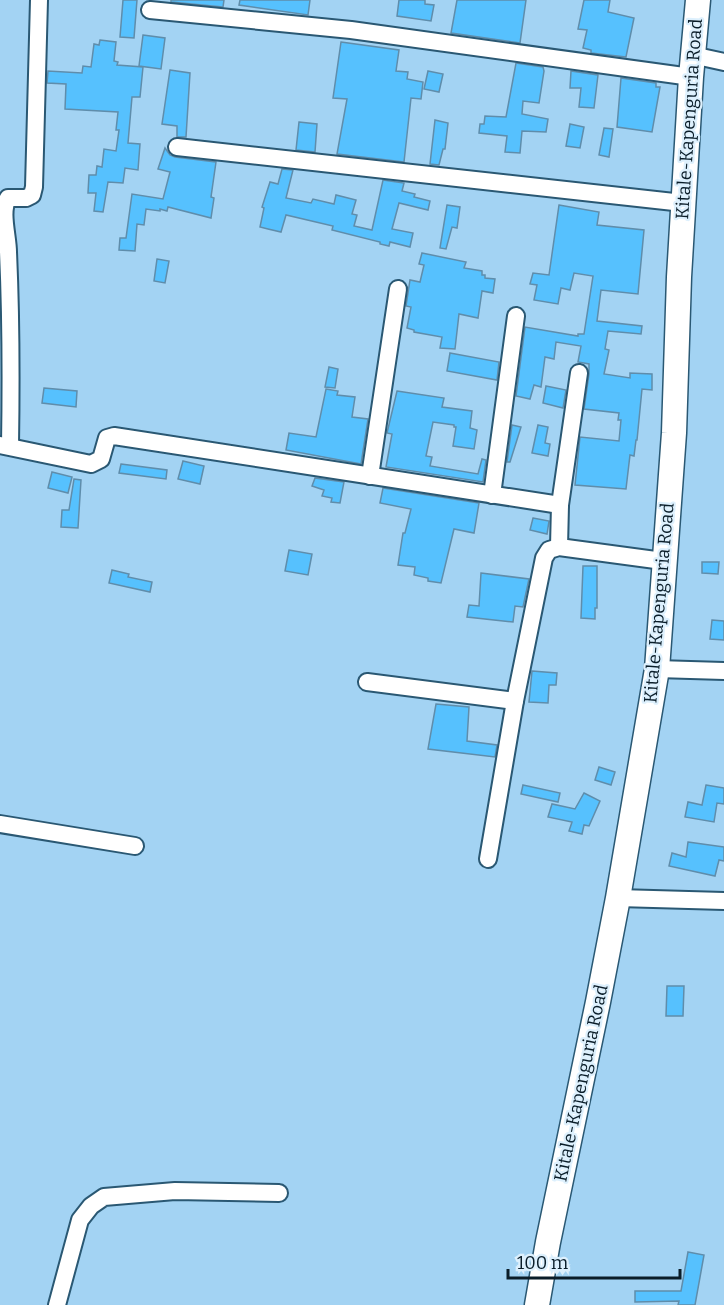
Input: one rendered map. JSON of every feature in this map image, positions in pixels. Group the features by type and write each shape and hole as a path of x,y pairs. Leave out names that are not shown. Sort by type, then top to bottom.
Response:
{"highway":[{"name":"Kitale-Kapenguria Road","path":"537,1305 618,898 657,669 674,433 691,66 698,0"}],"street":[{"path":"39,0 34,187 32,195 26,198 8,198 5,208 11,354 5,446 91,464 101,459 107,438 114,436 560,505"},
{"path":"150,10 691,66 724,62"},
{"path":"177,147 683,203"},
{"path":"370,476 398,289"},
{"path":"492,495 516,316"},
{"path":"559,547 560,505 579,373"},
{"path":"488,859 514,701 544,558 549,550 559,547 663,561"},
{"path":"657,669 724,670"},
{"path":"367,682 514,701"},
{"path":"0,824 135,846"},
{"path":"618,898 724,901"},
{"path":"57,1305 80,1220 91,1206 104,1197 175,1191 279,1193"}],"building":[{"path":"123,0 137,0 134,38 120,37"},
{"path":"171,0 224,0 223,7 171,2"},
{"path":"240,0 310,0 308,15 239,5"},
{"path":"399,0 425,0 425,4 434,5 431,21 397,16"},
{"path":"457,0 526,0 520,43 451,33"},
{"path":"584,0 610,0 608,12 634,18 626,57 591,53 591,50 583,48 587,30 578,29"},
{"path":"143,35 165,38 161,69 139,66"},
{"path":"100,40 116,42 114,61 118,62 117,65 143,67 140,97 132,97 128,143 140,144 138,170 125,168 123,183 108,182 103,212 94,211 96,193 88,193 89,175 96,175 97,166 102,167 104,149 116,151 119,130 116,130 118,112 65,109 66,84 47,83 48,71 82,73 83,66 91,67 94,44 99,45"},
{"path":"341,42 399,50 396,71 408,72 407,79 423,82 421,99 411,98 404,162 337,154 347,99 333,98"},
{"path":"516,63 543,67 539,103 523,101 522,114 548,119 546,132 522,131 520,153 505,152 507,136 479,133 480,124 484,124 485,116 506,117"},
{"path":"170,70 190,73 186,137 177,137 177,126 162,124"},
{"path":"428,71 443,74 439,92 424,89"},
{"path":"571,71 598,75 594,108 579,107 581,88 570,88"},
{"path":"621,78 656,83 656,87 660,87 652,132 617,127"},
{"path":"435,120 448,123 445,149 443,149 439,165 430,164"},
{"path":"299,122 317,124 315,152 296,150"},
{"path":"570,124 584,127 580,148 566,146"},
{"path":"604,128 613,129 609,157 599,155"},
{"path":"165,148 170,155 175,157 216,162 211,197 214,198 211,218 168,207 167,211 146,209 144,225 137,224 135,251 119,250 120,238 126,238 132,194 163,199 170,172 158,169"},
{"path":"282,169 293,170 286,198 311,203 313,199 334,204 336,195 356,200 352,214 357,215 354,226 372,230 383,180 404,183 402,191 430,201 428,210 399,203 392,229 413,233 410,247 390,242 389,246 380,244 380,242 332,230 333,226 286,215 281,232 260,227 264,208 262,207 270,182 278,184"},
{"path":"447,205 460,207 457,228 452,227 446,249 440,248"},
{"path":"559,205 599,212 597,225 644,230 638,294 601,290 597,321 642,326 641,334 608,331 605,349 609,350 604,374 630,378 630,373 652,374 652,390 642,389 637,440 634,456 630,455 626,489 575,485 580,437 619,441 621,420 618,420 619,413 584,409 589,364 578,362 581,346 556,342 554,359 545,357 541,387 534,385 530,399 516,396 525,327 578,336 578,334 584,334 593,276 574,273 570,290 561,288 558,304 534,300 537,285 530,284 533,273 549,275"},
{"path":"422,253 466,262 464,268 482,271 485,278 495,279 493,293 482,291 478,318 459,314 455,349 440,348 442,337 414,332 407,328 411,307 406,306 410,280 420,282 424,265 419,264"},
{"path":"157,259 169,261 165,283 154,281"},
{"path":"450,353 499,362 497,380 447,371"},
{"path":"329,367 338,369 335,388 325,387"},
{"path":"546,386 566,390 563,408 543,403"},
{"path":"44,388 77,391 76,407 42,403"},
{"path":"326,389 338,391 337,395 355,397 352,417 368,419 361,464 286,450 289,433 316,437"},
{"path":"397,391 444,398 442,407 472,411 470,428 477,430 474,449 453,446 456,427 454,425 433,422 426,456 432,457 430,466 478,474 482,459 486,460 483,482 386,467 392,434 387,433"},
{"path":"512,425 521,427 510,462 507,462"},
{"path":"538,425 548,427 545,443 550,444 548,456 532,453"},
{"path":"183,461 204,466 200,484 178,479"},
{"path":"121,464 167,470 166,479 119,473"},
{"path":"52,472 72,477 68,493 48,488"},
{"path":"315,478 344,482 340,503 331,502 332,498 322,496 324,490 312,486"},
{"path":"74,479 81,480 78,528 61,527 62,510 69,510"},
{"path":"383,488 479,503 474,533 454,529 441,583 414,575 415,567 398,565 403,533 405,533 411,509 380,503"},
{"path":"533,518 549,521 547,534 530,530"},
{"path":"289,550 312,554 308,575 285,571"},
{"path":"702,562 719,562 718,574 702,573"},
{"path":"583,566 597,566 595,619 581,618"},
{"path":"112,570 129,574 128,577 152,582 150,592 109,583"},
{"path":"481,573 529,579 523,607 515,606 513,622 467,617 469,605 479,606"},
{"path":"712,620 724,621 724,640 710,639"},
{"path":"532,671 557,673 556,685 549,685 548,703 529,702"},
{"path":"436,704 469,707 467,741 497,745 495,757 428,749"},
{"path":"599,767 615,772 611,785 595,780"},
{"path":"523,785 560,793 558,802 521,794"},
{"path":"706,785 724,788 724,804 717,803 714,822 685,817 688,802 702,805"},
{"path":"584,793 600,801 589,826 584,825 582,834 569,831 572,822 548,817 552,804 575,809"},
{"path":"688,842 724,847 724,861 719,860 715,876 669,866 672,853 686,857"},
{"path":"667,986 684,986 683,1016 666,1016"},
{"path":"688,1252 704,1255 695,1305 678,1305 679,1301 635,1302 635,1291 681,1291"}]}
